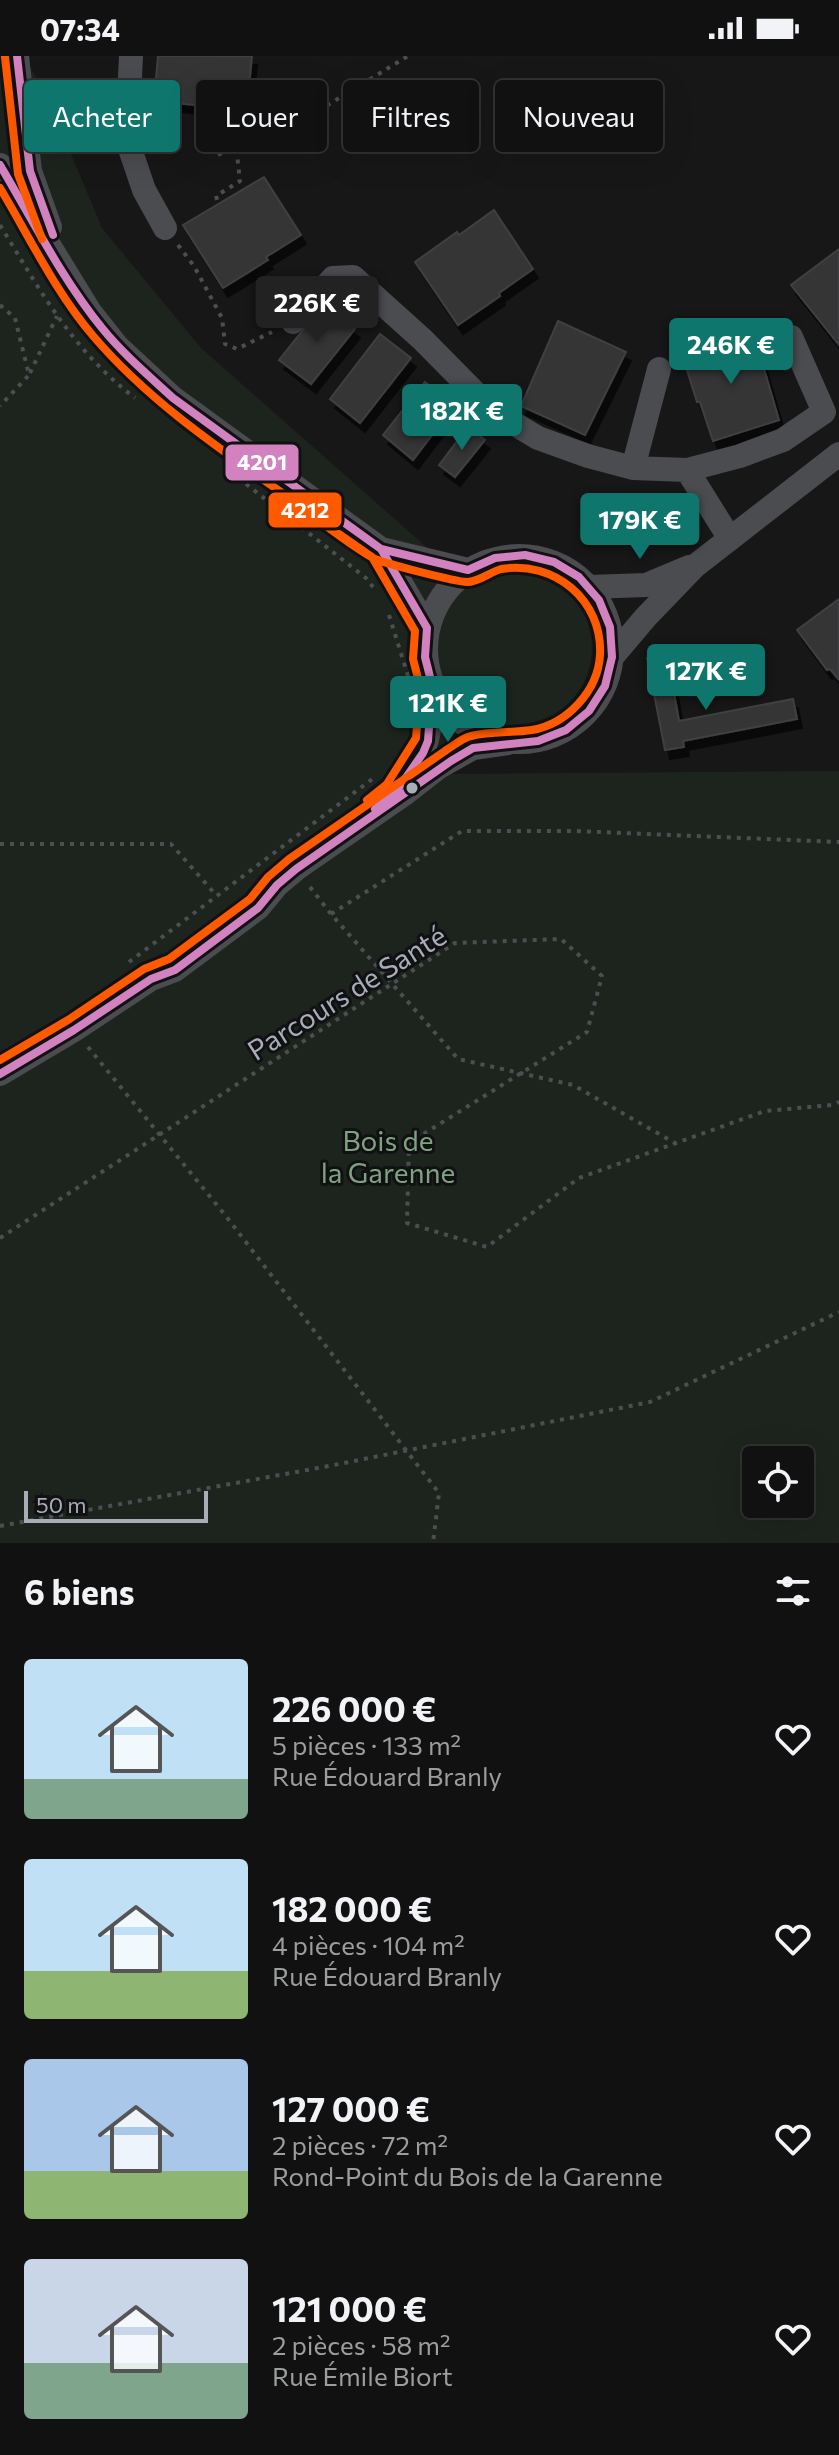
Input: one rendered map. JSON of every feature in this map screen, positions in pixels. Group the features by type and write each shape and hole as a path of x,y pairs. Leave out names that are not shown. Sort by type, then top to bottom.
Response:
{"street":[{"path":"17,56 30,171 70,282"},
{"path":"131,56 127,140 144,190 165,228"},
{"path":"0,165 90,312 117,346 173,398 381,549 468,570"},
{"path":"293,322 333,278 353,277 423,340 493,411 538,438 633,468 687,470 740,456 783,440 824,412 791,337"},
{"path":"633,468 659,369"},
{"path":"612,657 695,566 838,456"},
{"path":"687,470 730,539"},
{"path":"381,549 427,628"},
{"path":"0,1074 151,979 175,970 258,908 277,885 296,869 403,795 439,767 473,748 538,741 566,730 589,711 605,686 612,657 610,627 599,600 579,577 554,562 525,555 495,558 468,570 450,586 436,605 427,628 422,686 431,724 423,753 396,792 337,840"},
{"path":"589,587 646,585 695,566"},
{"path":"422,686 462,724 484,737 508,743"}],"path":[{"path":"327,106 408,56"},
{"path":"218,155 223,152"},
{"path":"218,203 216,196 240,181 237,152"},
{"path":"0,225 75,342 143,405"},
{"path":"165,228 194,266 222,318 225,344 237,349 293,322"},
{"path":"0,305 15,318 29,375"},
{"path":"0,406 29,375 57,316"},
{"path":"241,480 366,578 376,591"},
{"path":"386,604 422,686"},
{"path":"121,968 377,776"},
{"path":"331,914 462,831 576,831 839,842"},
{"path":"0,844 171,844 216,895"},
{"path":"296,869 331,914 458,1059 573,1085 675,1143"},
{"name":"Parcours de Santé","path":"0,1238 455,943 561,939 602,976 587,1032 409,1143 407,1223 487,1247 579,1178 765,1111 839,1102"},
{"path":"74,1030 225,1215 439,1493 433,1543"},
{"path":"0,1526 650,1402 839,1312"}],"green space":[{"name":"Bois de la Garenne","path":"0,56 24,56 37,80 24,80 24,152 70,152 102,228 201,348 439,558 442,615 454,597 471,582 503,569 548,578 573,596 587,620 592,648 587,675 573,699 549,717 508,725 479,718 466,710 445,686 448,774 839,771 839,1543 0,1543"}],"building":[{"path":"158,56 252,56 250,80 196,80 196,105 180,104 180,80 156,80"},
{"path":"264,177 301,235 223,288 183,225"},
{"path":"494,210 533,269 458,325 415,262"},
{"path":"839,249 839,345 791,285"},
{"path":"323,305 355,329 311,384 279,360"},
{"path":"558,321 626,352 585,435 521,406"},
{"path":"753,331 779,420 713,441 682,354"},
{"path":"380,334 411,358 360,423 330,399"},
{"path":"425,382 455,405 413,460 383,435"},
{"path":"468,427 485,440 455,477 439,465"},
{"path":"839,599 839,680 830,669 827,670 797,630"},
{"path":"667,654 679,721 793,699 797,719 683,741 684,747 665,750 647,658"}],"transit line":[{"name":"4201","path":"17,56 30,171 53,235"},
{"name":"4212","path":"5,57 18,174 42,239"},
{"name":"4201","path":"0,165 87,309 119,347 173,398 381,549 468,570 495,558 525,555 554,562 579,577 599,600 610,627 612,657 605,686 589,711 566,730 538,741 473,748 451,761 296,869 277,885 258,908 175,970 151,979 0,1074"},
{"name":"4212","path":"0,188 55,284 80,320 137,382 184,422 373,558 467,582 501,569 521,568 556,578 572,588 584,601 599,635 600,655 587,693 557,721 532,730 479,734 461,740 289,859 268,877 250,899 169,959 144,969 68,1020 0,1060"},
{"name":"4201","path":"346,524 381,549 427,628 425,657 432,685 428,741 396,792 375,809"},
{"name":"4212","path":"339,534 372,557 415,631 413,659 420,686 416,738 387,784 367,800"}]}
